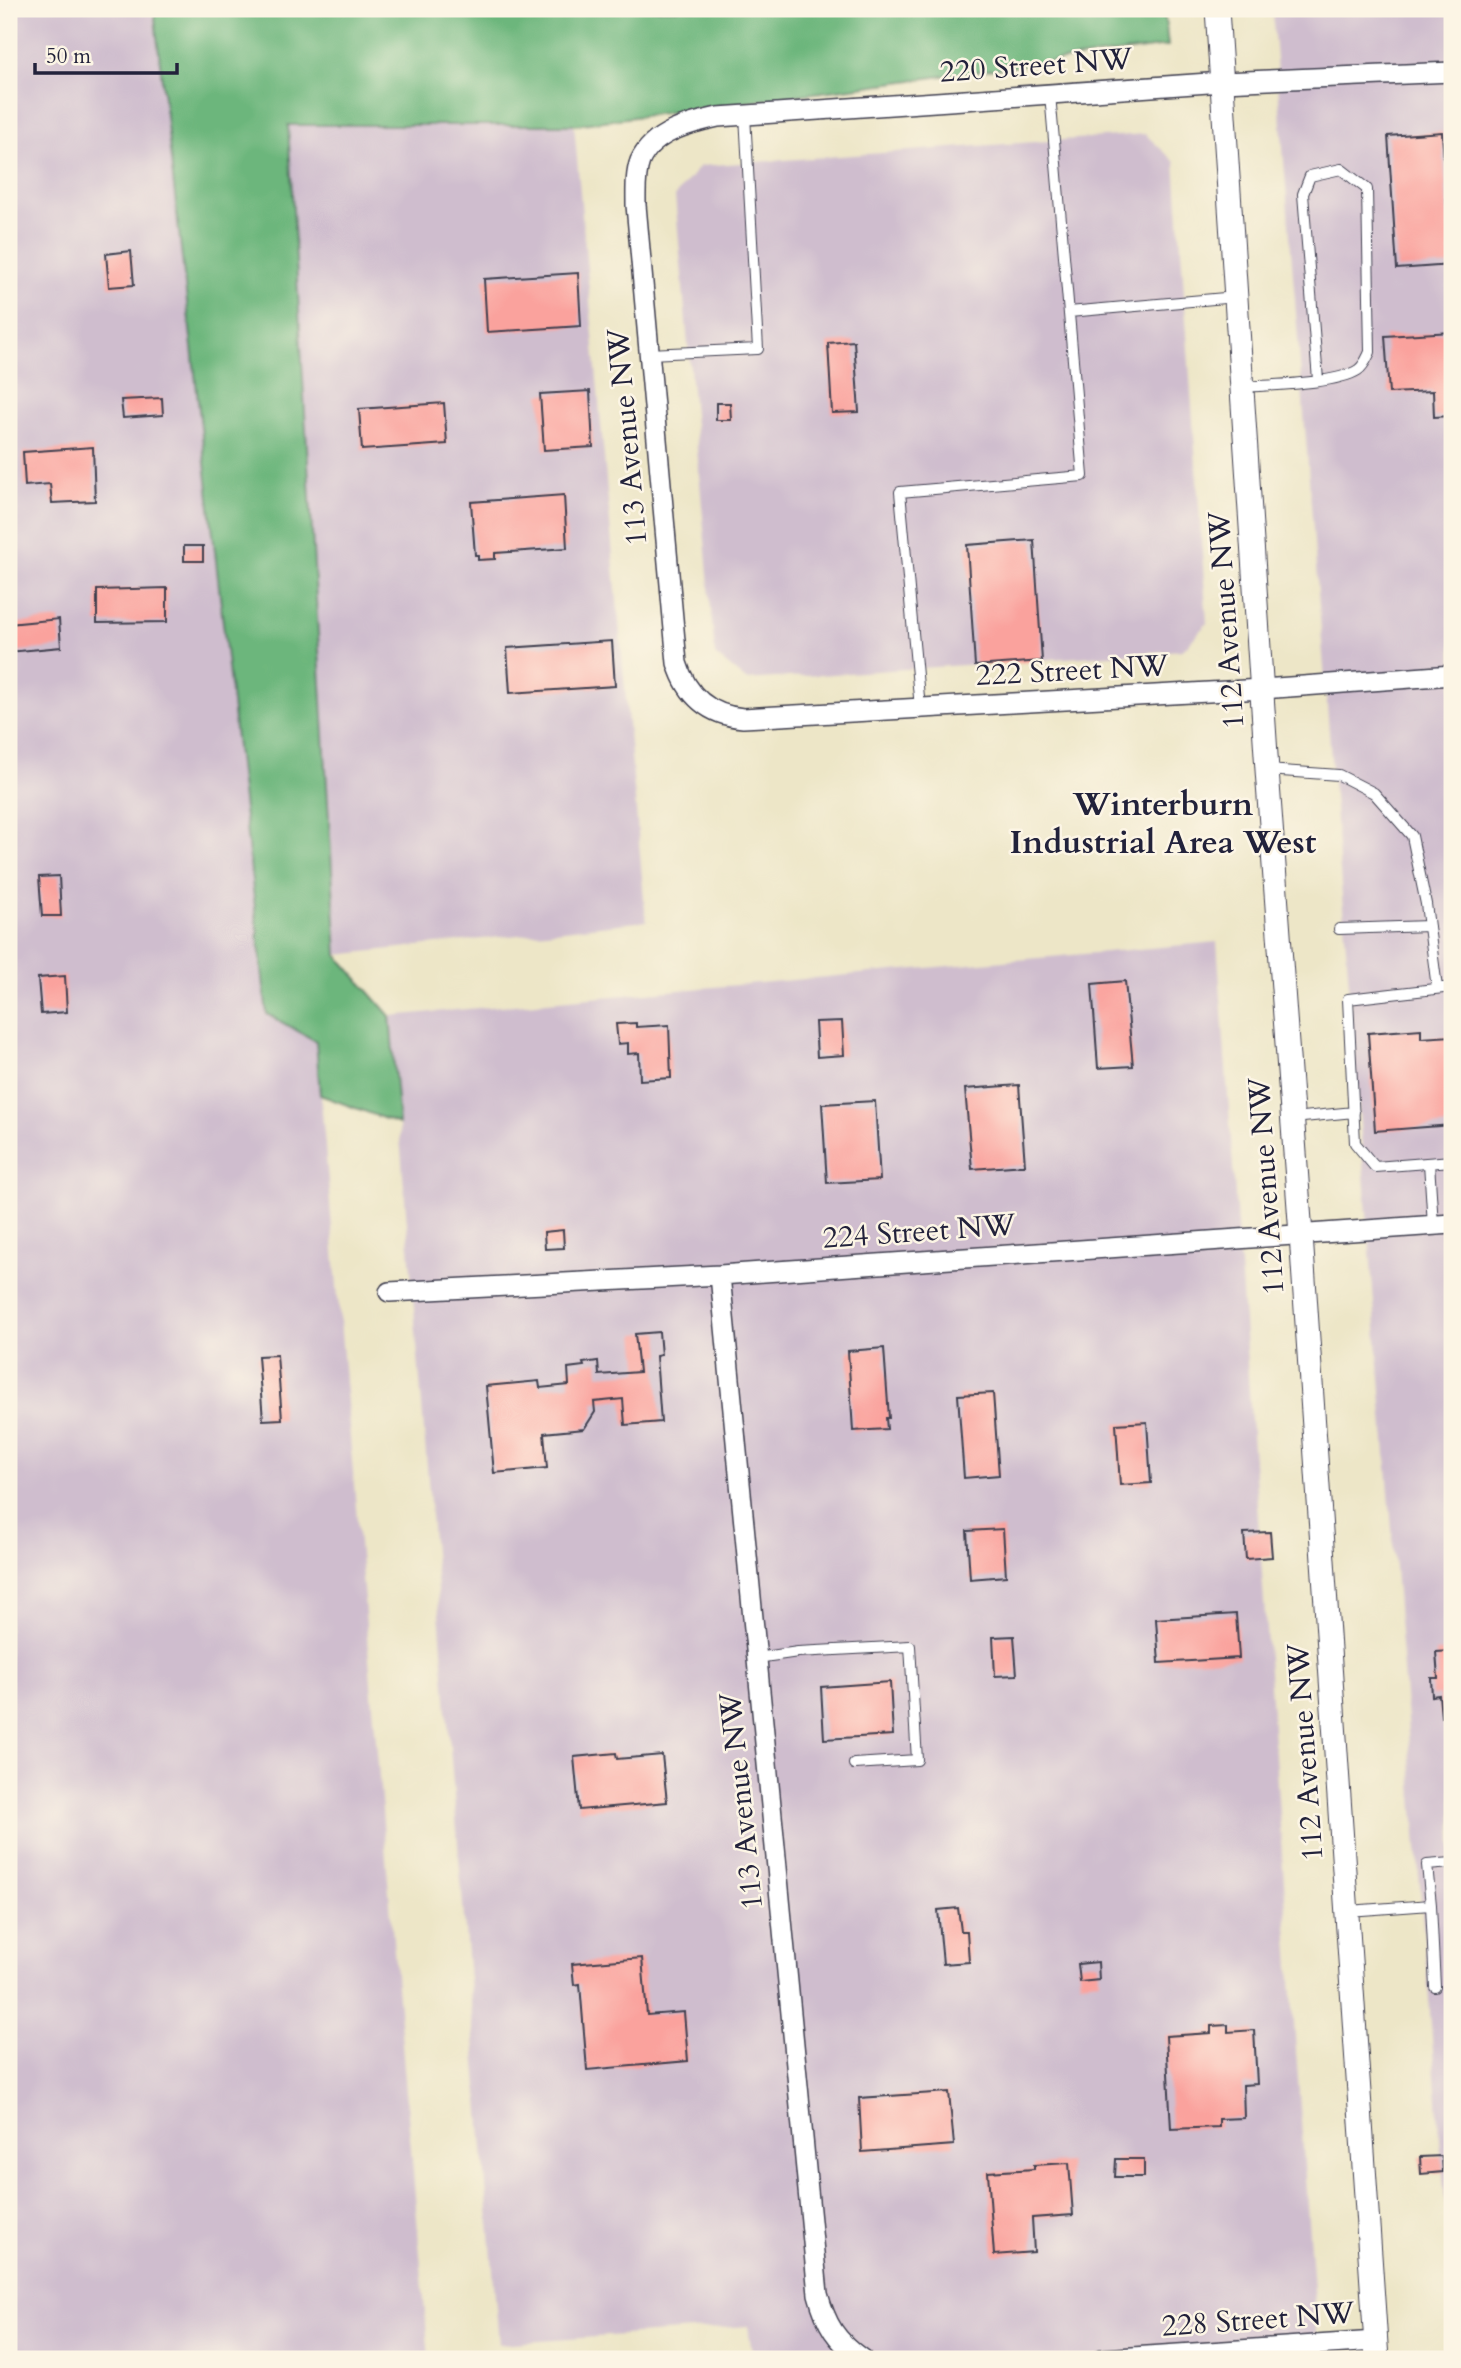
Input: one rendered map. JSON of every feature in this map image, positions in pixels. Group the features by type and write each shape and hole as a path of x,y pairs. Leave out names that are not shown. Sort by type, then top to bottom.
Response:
{"street":[{"name":"112 Avenue NW","path":"1217,9 1376,2350"},
{"name":"220 Street NW","path":"640,162 652,145 668,133 689,123 718,117 1223,82 1452,72"},
{"name":"113 Avenue NW","path":"640,162 636,205 677,663 686,687 698,701"},
{"name":"222 Street NW","path":"698,701 727,717 743,718 1262,689 1452,675"},
{"name":"224 Street NW","path":"389,1292 720,1275 1443,1224"},
{"name":"113 Avenue NW","path":"720,1275 818,2294 825,2320 840,2339 863,2359"},
{"name":"228 Street NW","path":"1102,2359 1376,2350"}],"lane":[{"path":"920,708 900,492 1083,475 1050,94"},
{"path":"649,354 758,349 745,115"},
{"path":"1243,387 1318,380 1348,375 1361,368 1370,352 1367,189 1341,169 1310,176 1303,194 1318,380"},
{"path":"1069,312 1237,297"},
{"path":"1267,770 1339,775 1374,793 1412,836 1429,926 1437,988"},
{"path":"1339,929 1429,926"},
{"path":"1452,987 1348,999 1355,1143 1375,1167 1452,1161"},
{"path":"1293,1118 1354,1112"},
{"path":"1429,1163 1443,1224"},
{"path":"757,1658 798,1652 910,1646 917,1760 854,1764"},
{"path":"1435,1987 1427,1865 1452,1863"},
{"path":"1348,1910 1430,1905"}],"shaded area":[{"path":"9,9 154,9 267,1014 316,1041 429,2359 9,2359"},
{"path":"1272,9 1452,9 1452,2291"},
{"path":"288,125 574,125 646,921 337,955"},
{"path":"1145,134 1175,162 1207,623 1183,650 746,680 715,655 675,196 700,166"},
{"path":"1217,942 1318,2359 753,2359 748,2326 499,2344 390,1016"}],"green space":[{"path":"154,9 1164,9 1168,46 574,125 288,125 337,955 390,1016 399,1124 320,1095 316,1041 267,1014"}],"building":[{"path":"1442,132 1451,265 1397,269 1388,136"},
{"path":"131,251 134,285 109,287 106,254"},
{"path":"578,273 581,326 487,332 484,279"},
{"path":"1452,332 1452,416 1434,417 1433,391 1389,393 1385,336"},
{"path":"854,341 859,412 832,413 828,343"},
{"path":"590,391 593,447 544,450 540,394"},
{"path":"162,398 163,415 123,418 121,400"},
{"path":"444,403 447,444 362,450 359,409"},
{"path":"716,403 730,403 731,420 716,420"},
{"path":"93,447 95,501 52,503 50,484 25,486 23,452"},
{"path":"564,495 567,548 495,553 495,559 478,560 478,555 475,555 471,502"},
{"path":"1034,540 1042,661 975,666 967,545"},
{"path":"184,546 203,546 203,561 184,561"},
{"path":"167,588 167,622 97,623 97,590"},
{"path":"59,619 61,647 9,652 9,624"},
{"path":"612,641 615,686 510,693 507,648"},
{"path":"59,876 61,916 42,916 39,877"},
{"path":"65,976 67,1012 41,1014 38,978"},
{"path":"1125,981 1133,1066 1098,1068 1092,984"},
{"path":"842,1021 844,1055 817,1057 815,1022"},
{"path":"636,1023 636,1027 669,1025 671,1078 640,1080 639,1053 628,1054 628,1043 618,1044 616,1024"},
{"path":"1421,1029 1421,1038 1452,1036 1452,1125 1375,1131 1368,1033"},
{"path":"1019,1085 1025,1165 972,1169 965,1089"},
{"path":"875,1101 880,1180 827,1183 822,1104"},
{"path":"563,1230 564,1248 545,1249 544,1232"},
{"path":"659,1332 661,1355 656,1356 661,1422 625,1425 623,1399 594,1402 595,1412 584,1429 544,1433 547,1468 494,1473 486,1386 539,1381 540,1388 569,1385 568,1368 598,1361 599,1375 639,1372 635,1334"},
{"path":"884,1348 889,1418 886,1418 887,1429 853,1431 848,1351"},
{"path":"277,1355 282,1419 263,1420 258,1356"},
{"path":"993,1393 999,1475 964,1478 958,1395"},
{"path":"1147,1422 1151,1483 1120,1485 1116,1424"},
{"path":"1003,1529 1006,1576 970,1579 967,1531"},
{"path":"1270,1532 1272,1557 1246,1559 1244,1533"},
{"path":"1236,1614 1239,1658 1159,1663 1156,1619"},
{"path":"1014,1636 1017,1675 995,1676 993,1637"},
{"path":"1452,1651 1452,1717 1441,1717 1439,1695 1432,1696 1431,1678 1438,1678 1436,1652"},
{"path":"890,1682 893,1735 824,1739 821,1687"},
{"path":"616,1753 617,1759 662,1755 667,1802 579,1810 574,1757"},
{"path":"958,1908 961,1931 967,1931 969,1962 943,1964 938,1910"},
{"path":"642,1958 647,2015 684,2012 688,2061 587,2070 580,1984 574,1985 572,1964"},
{"path":"1098,1962 1099,1980 1080,1982 1078,1964"},
{"path":"1228,2025 1228,2032 1254,2030 1257,2084 1243,2085 1244,2118 1219,2119 1219,2127 1171,2129 1166,2036 1211,2033 1211,2026"},
{"path":"949,2092 954,2145 862,2152 859,2098"},
{"path":"1442,2156 1443,2172 1421,2174 1420,2157"},
{"path":"1116,2159 1144,2159 1144,2177 1115,2177"},
{"path":"1069,2163 1073,2215 1032,2218 1034,2252 994,2255 988,2172"}],"district":[{"name":"Winterburn Industrial Area West","path":"1163,822"}]}
